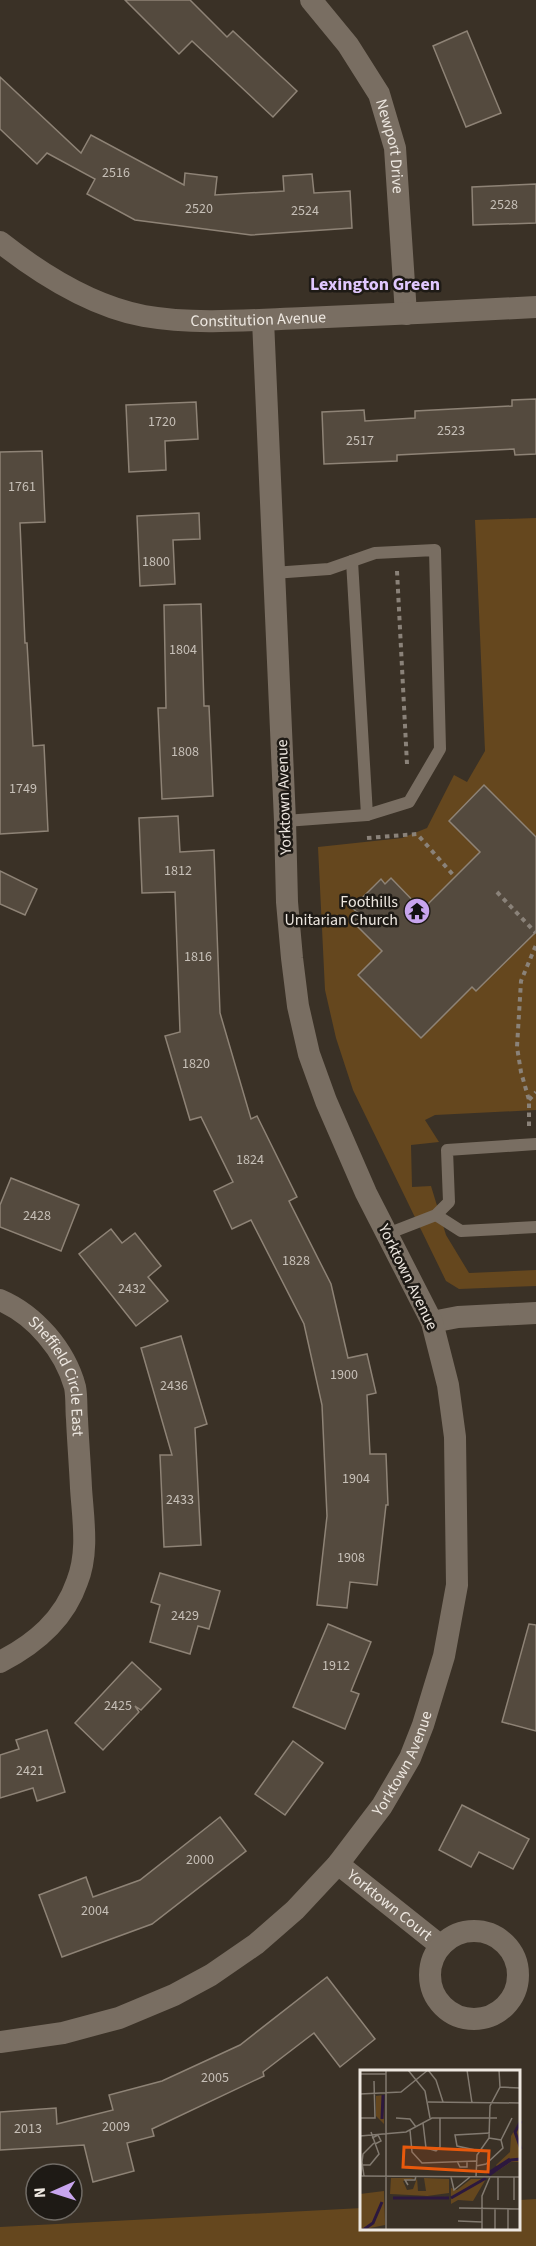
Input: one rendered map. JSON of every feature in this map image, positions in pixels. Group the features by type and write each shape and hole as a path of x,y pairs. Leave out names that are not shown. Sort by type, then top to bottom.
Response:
{"street":[{"name":"Newport Drive","path":"311,0 348,45 379,93 395,148 406,314"},
{"name":"Constitution Avenue","path":"0,242 26,263 65,287 112,307 144,316 192,321 262,320 536,308"},
{"name":"Yorktown Avenue","path":"0,2042 63,2033 119,2018 174,1995 211,1975 256,1944 295,1910 338,1864 382,1806 410,1758 423,1725 444,1656 457,1585 455,1437 448,1385 432,1322 366,1193 326,1101 307,1045 298,1006 287,902 262,320"},
{"name":"Sheffield Circle East","path":"0,1300 30,1318 50,1338 65,1362 75,1388 85,1554 78,1582 65,1608 48,1630 26,1648 0,1662"},
{"path":"432,1322 458,1317 536,1314"},
{"name":"Yorktown Court","path":"338,1864 441,1946"}],"lane":[{"path":"273,573 329,569 375,554 435,550 440,749 409,802 367,815 285,821"},
{"path":"352,561 367,815"},
{"path":"387,1234 436,1215 449,1202 447,1150 533,1145"},
{"path":"436,1215 461,1230 536,1227"}],"path":[{"path":"398,570 407,762"},
{"path":"356,839 410,832 417,834 455,877"},
{"path":"497,892 536,933"},
{"path":"533,1145 529,1100 520,1072 517,1047 521,981 536,945"},
{"path":"529,1100 536,1092"}],"shaded area":[{"path":"536,518 536,837 484,786 449,821 480,852 422,910 381,880 352,907 357,912 350,919 382,951 358,975 421,1038 472,987 476,991 536,911 536,1110 435,1115 425,1120 439,1142 411,1145 412,1187 431,1186 446,1235 469,1273 536,1270 536,1286 459,1289 446,1281 353,1090 336,1038 325,990 318,847 402,838 427,828 454,775 467,782 485,751 475,520"},
{"path":"536,2199 536,2246 0,2246 0,2227 360,2208 360,2231 521,2231 521,2200"}],"building":[{"path":"125,0 190,0 227,37 233,31 297,91 273,117 192,41 179,54"},
{"path":"467,31 501,113 466,127 433,46"},
{"path":"0,77 81,153 91,135 184,185 185,173 217,177 215,195 284,191 283,176 312,174 314,193 350,191 352,228 251,235 135,220 87,194 95,179 47,153 37,164 0,129"},
{"path":"536,184 536,223 473,225 472,187"},
{"path":"536,399 536,454 515,455 514,449 397,455 397,461 324,464 322,412 364,410 365,421 415,418 415,411 512,406 512,400"},
{"path":"196,402 198,439 165,441 166,470 129,472 126,405"},
{"path":"42,451 45,522 20,523 25,643 27,643 33,746 44,745 48,831 0,834 0,452"},
{"path":"199,513 200,539 173,540 175,584 140,586 137,516"},
{"path":"201,604 204,706 209,706 213,796 162,799 158,708 166,708 164,605"},
{"name":"Foothills Unitarian Church","path":"484,785 536,837 536,932 476,991 472,987 421,1038 358,975 382,951 350,919 357,912 352,908 381,879 385,884 391,878 422,910 480,852 449,821"},
{"path":"178,816 180,852 214,850 220,1013 251,1119 257,1116 297,1197 289,1201 331,1284 348,1358 367,1354 376,1393 367,1395 370,1454 386,1454 388,1505 386,1505 377,1585 350,1582 347,1608 317,1605 327,1516 322,1405 304,1324 251,1220 232,1229 214,1191 233,1182 201,1117 190,1120 165,1036 180,1032 175,892 142,893 139,818"},
{"path":"0,871 37,889 25,915 0,904"},
{"path":"11,1178 79,1205 61,1251 0,1227 0,1205"},
{"path":"111,1229 122,1243 135,1233 161,1266 148,1277 168,1301 136,1326 79,1254"},
{"path":"181,1336 207,1424 195,1428 201,1545 164,1547 160,1455 172,1455 141,1348"},
{"path":"160,1573 220,1591 209,1629 198,1626 190,1654 150,1642 160,1605 151,1602"},
{"path":"328,1624 371,1642 351,1691 359,1694 345,1729 293,1707"},
{"path":"529,1624 536,1625 536,1731 502,1722"},
{"path":"132,1662 161,1689 141,1710 135,1706 139,1712 103,1750 75,1723"},
{"path":"47,1730 65,1792 37,1801 33,1788 0,1798 0,1755 19,1749 16,1740"},
{"path":"293,1741 323,1763 285,1815 255,1794"},
{"path":"462,1805 529,1839 513,1869 479,1852 471,1867 439,1850"},
{"path":"220,1817 246,1851 152,1924 62,1957 39,1895 86,1877 93,1897 140,1880"},
{"path":"327,1977 375,2039 340,2067 314,2033 263,2072 264,2076 152,2129 154,2136 127,2143 134,2171 93,2182 84,2145 0,2150 0,2112 56,2108 57,2124 113,2110 109,2095 162,2081 240,2045"}],"place":[{"name":"Foothills Unitarian Church","path":"417,911"}],"district":[{"name":"Lexington Green","path":"375,284"}]}
